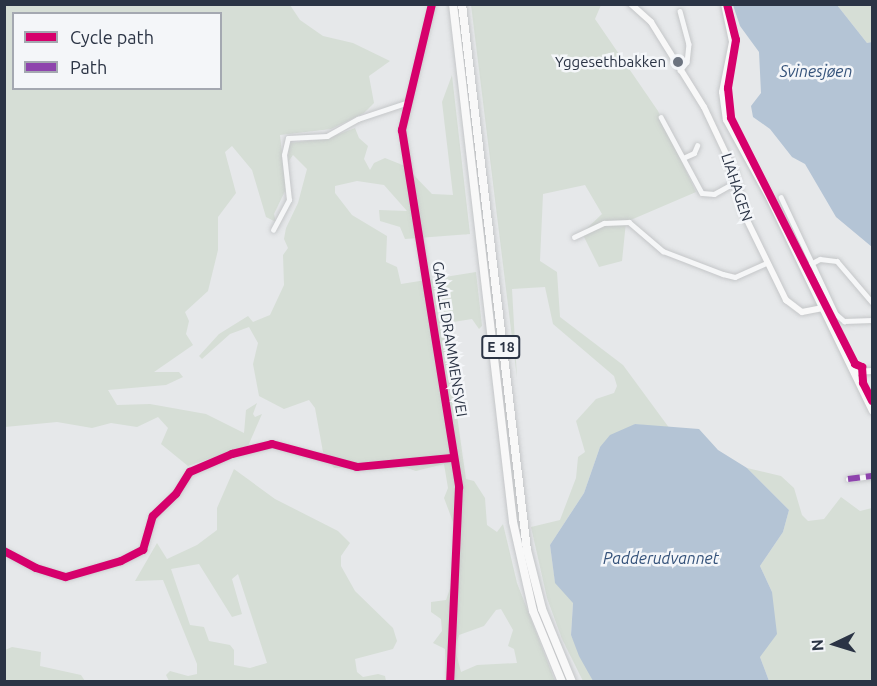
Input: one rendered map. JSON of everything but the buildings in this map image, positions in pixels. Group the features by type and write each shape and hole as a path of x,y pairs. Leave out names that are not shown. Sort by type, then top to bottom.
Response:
{"highway":[{"name":"E 18","path":"453,4 513,522 533,611 562,681"},
{"name":"E 18","path":"462,4 526,550 542,609 572,681"}],"main road":[{"name":"LIAHAGEN","path":"631,4 651,22 713,124 737,181 741,208 793,308 806,312 823,308"},
{"path":"724,4 732,42 722,92 725,114 873,411"},
{"path":"855,375 873,371"}],"street":[{"name":"GAMLE DRAMMENSVEI","path":"432,4 406,103 403,140 442,362 459,492 450,681"},
{"path":"680,11 689,44 687,62 680,71"},
{"path":"273,230 289,200 284,154 288,138 327,136 358,119 406,103"},
{"path":"661,117 704,194 714,194 737,181"},
{"path":"683,158 697,146"},
{"path":"781,197 839,318 873,320"},
{"path":"574,237 604,223 629,222 663,251 723,274 735,277 768,263"},
{"path":"803,268 825,259 837,261 873,302"},
{"path":"4,551 36,568 66,577 121,561 143,550 153,516 176,494 190,472 258,447 283,445 357,467 453,458"},
{"path":"848,479 873,476"}],"shaded area":[{"path":"4,5 290,5 300,20 323,36 353,43 390,61 369,76 374,103 364,113 331,129 280,135 286,189 274,214 276,222 266,217 252,170 232,146 225,152 236,193 218,217 218,250 208,291 185,312 189,321 186,334 193,345 154,372 179,372 183,377 166,385 108,390 117,405 150,404 206,414 244,433 246,410 257,403 253,414 255,417 262,414 248,446 188,466 161,444 168,428 158,417 137,427 111,423 92,428 57,422 5,427"},
{"path":"471,5 601,5 595,19 658,111 696,192 626,222 622,261 599,267 582,233 602,214 585,185 543,194 540,261 557,272 560,317 623,365 670,429 635,424 600,447 584,493 550,545 555,582 573,602 571,635 593,681 583,681 562,639 547,598 531,527 560,520 576,478 578,457 585,452 576,421 596,399 614,393 617,386 614,376 553,324 545,287 512,289 517,378"},
{"path":"837,5 872,5 872,42 867,43"},
{"path":"452,75 470,234 405,239 400,227 380,221 379,210 407,211 384,185 357,181 335,186 335,193 352,215 387,236 386,262 397,267 401,284 476,272 482,326 479,329 472,319 447,323 445,331 466,479 474,481 485,498 487,525 497,532 503,524 517,583 555,681 446,681 445,649 433,643 442,631 441,619 431,612 431,602 446,600 452,583 456,530 444,498 448,488 444,464 416,471 404,467 334,468 323,452 315,408 309,400 284,409 259,396 253,364 258,343 249,327 230,334 202,359 199,356 219,334 248,316 253,322 270,315 284,285 283,255 288,248 284,239 286,228 298,203 307,169 293,155 288,162 289,143 326,139 355,128 359,138 368,146 364,159 370,170 374,163 385,158 405,166 432,194 453,195 442,102","holes":["501,609 513,630 508,646 514,649 517,663 477,665 461,672 455,649 459,635 484,626 496,610"]},
{"path":"747,468 781,476 794,488 802,515 808,521 824,519 841,497 860,511 872,508 872,681 769,681 760,657 772,592 760,566 783,532 789,510"},
{"path":"234,469 275,499 338,531 350,543 341,556 341,566 355,591 393,628 397,641 393,649 355,659 357,672 363,677 378,674 385,676 386,681 169,681 166,675 170,671 188,676 197,674 197,664 163,580 135,581 157,543 167,559 197,545 217,530 217,508","holes":["199,564 232,617 242,614 232,579 238,574 267,663 250,668 234,665 234,650 230,645 209,641 204,627 190,625 171,569"]},
{"path":"12,647 41,652 40,666 81,675 85,681 5,681 5,650"}],"water":[{"name":"Svinesjøen","path":"733,5 837,5 867,43 872,42 872,247 836,217 805,164 792,157 770,129 753,117 751,106 761,93 759,52 740,26"},
{"name":"Padderudvannet","path":"635,424 699,429 718,450 747,468 789,510 783,532 760,566 772,592 777,634 760,657 769,681 593,681 579,656 571,635 573,603 555,583 550,545 584,493 600,447 610,435"}],"marked path":[{"path":"848,479 872,476"}],"cycle path":[{"path":"432,4 402,130 459,487 450,682"},
{"path":"727,4 736,40 728,88 731,118 855,364 862,367 863,383 872,401"},
{"path":"4,551 36,568 66,577 121,561 143,550 153,516 176,494 190,472 232,454 272,444 357,467 453,458"}],"place":[{"name":"Yggesethbakken","path":"678,62"}]}
